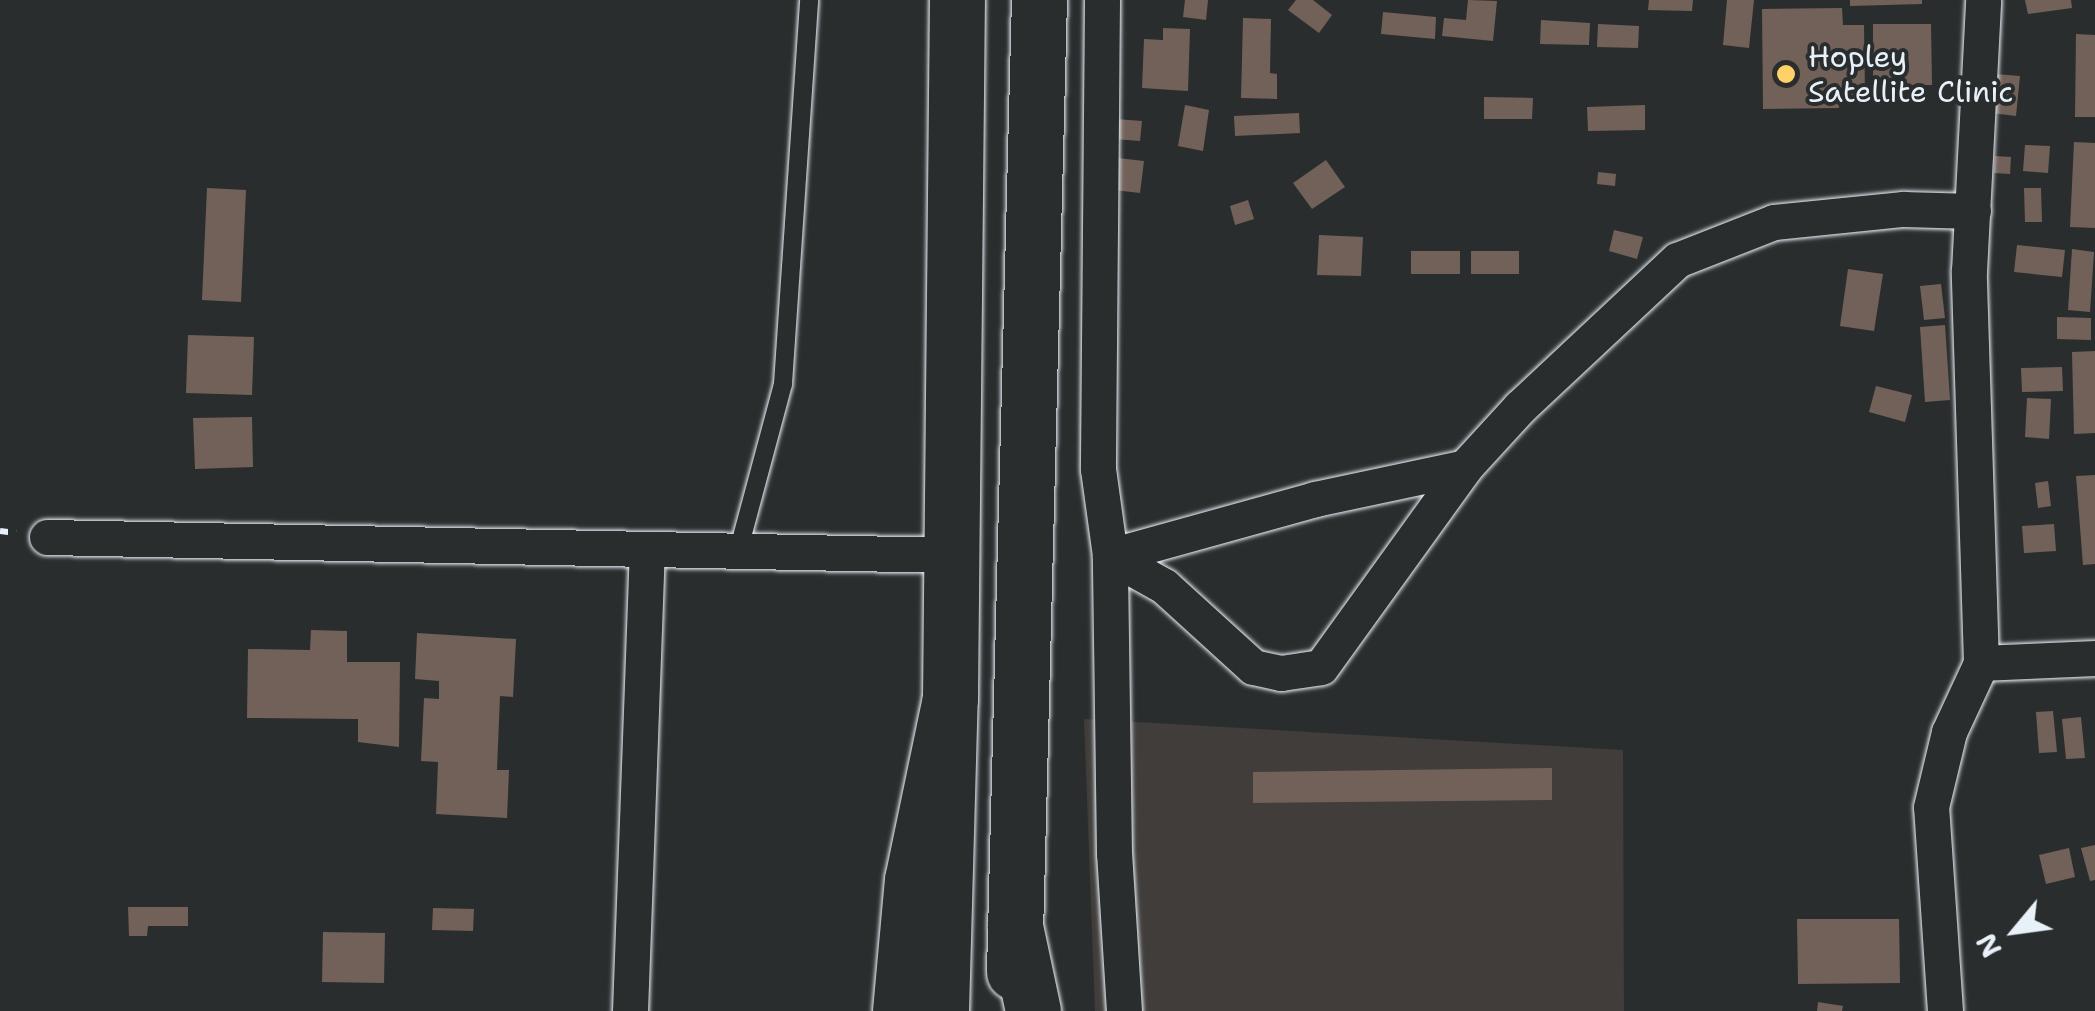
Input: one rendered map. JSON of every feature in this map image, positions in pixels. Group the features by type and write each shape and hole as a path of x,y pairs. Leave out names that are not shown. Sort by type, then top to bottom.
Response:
{"main road":[{"path":"941,1011 950,698 957,0"},
{"path":"1014,1011 1039,0"},
{"path":"900,1011 912,880 950,698"},
{"path":"1015,926 1033,1011"}],"street":[{"path":"1102,0 1098,469 1110,556 1114,854 1124,1011"},
{"path":"1945,1011 1932,807 1948,732 1982,662 1970,271 1982,0"},
{"path":"1110,556 1164,586 1253,667 1281,672 1321,667 1465,467 1520,406 1677,260 1774,222 1903,209 1973,211"},
{"path":"1110,556 1315,499 1465,467"},
{"path":"47,536 648,552 951,555"},
{"path":"630,1011 648,552"},
{"path":"1982,662 2095,658"}],"lane":[{"path":"738,553 783,384 809,0"}],"shaded area":[{"path":"1084,719 1623,750 1624,1011 1095,1011"}],"building":[{"path":"1185,0 1208,0 1206,20 1183,17"},
{"path":"1296,0 1313,0 1332,15 1319,33 1288,10"},
{"path":"1468,0 1497,1 1493,41 1442,36 1444,18 1466,20"},
{"path":"1649,0 1693,0 1692,11 1648,10"},
{"path":"1727,0 1754,0 1749,48 1723,45"},
{"path":"1850,0 1922,0 1922,4 1850,6"},
{"path":"2025,0 2071,0 2072,8 2028,14"},
{"path":"1842,8 1843,25 1864,25 1865,95 1839,95 1839,108 1763,109 1762,9"},
{"path":"1383,12 1436,17 1435,39 1381,34"},
{"path":"1243,18 1271,19 1270,73 1277,74 1277,99 1241,98"},
{"path":"1541,20 1590,23 1589,45 1540,44"},
{"path":"1598,24 1639,26 1638,48 1597,47"},
{"path":"1873,24 1931,24 1932,85 1873,85"},
{"path":"1163,28 1190,29 1188,91 1142,88 1144,39 1163,40"},
{"path":"2076,34 2095,35 2095,117 2075,117"},
{"path":"1995,74 2020,76 2016,116 1991,113"},
{"path":"1484,97 1533,98 1532,119 1484,119"},
{"path":"1185,105 1209,110 1203,151 1178,146"},
{"path":"1645,105 1645,130 1588,131 1587,107"},
{"path":"1299,113 1300,133 1235,136 1234,116"},
{"path":"1116,119 1142,121 1140,141 1114,139"},
{"path":"2074,142 2095,143 2095,228 2070,227"},
{"path":"2025,145 2050,146 2048,173 2023,171"},
{"path":"1995,156 2011,157 2010,174 1994,173"},
{"path":"1118,158 1144,161 1140,193 1114,190"},
{"path":"1326,160 1345,187 1312,209 1293,183"},
{"path":"1598,172 1616,174 1615,186 1597,184"},
{"path":"207,188 246,190 241,302 202,300"},
{"path":"2024,188 2041,188 2042,222 2025,222"},
{"path":"1248,200 1254,219 1235,225 1230,206"},
{"path":"1614,230 1643,237 1637,259 1609,251"},
{"path":"1319,235 1363,237 1361,276 1317,275"},
{"path":"2017,245 2065,250 2062,277 2014,272"},
{"path":"2072,249 2094,252 2090,312 2068,310"},
{"path":"1411,251 1460,251 1460,274 1411,274"},
{"path":"1471,251 1519,251 1519,274 1471,274"},
{"path":"1848,269 1883,274 1874,331 1840,326"},
{"path":"1941,284 1945,318 1924,320 1920,286"},
{"path":"2057,317 2091,318 2091,340 2057,339"},
{"path":"1945,325 1950,400 1925,402 1920,327"},
{"path":"188,335 254,337 252,395 186,393"},
{"path":"2095,351 2095,433 2074,434 2072,352"},
{"path":"2062,367 2063,391 2022,392 2021,368"},
{"path":"1876,386 1912,395 1905,422 1869,412"},
{"path":"2027,398 2051,399 2049,439 2025,437"},
{"path":"252,417 253,467 195,469 193,418"},
{"path":"2095,475 2095,564 2083,565 2076,476"},
{"path":"2048,481 2051,506 2038,508 2035,483"},
{"path":"2054,524 2056,551 2024,553 2022,526"},
{"path":"311,630 347,631 347,662 400,662 399,747 358,742 358,719 247,718 248,649 310,650"},
{"path":"417,633 516,639 513,697 500,696 497,770 509,770 507,818 436,814 438,762 421,761 424,698 439,699 439,681 415,679"},
{"path":"2053,711 2057,752 2039,753 2036,712"},
{"path":"2081,717 2085,758 2066,759 2062,719"},
{"path":"1552,768 1552,800 1253,803 1253,772"},
{"path":"2095,845 2095,880 2090,881 2081,848"},
{"path":"2069,848 2075,877 2046,884 2039,855"},
{"path":"128,907 188,907 188,926 148,926 147,936 129,936"},
{"path":"433,908 474,909 473,931 432,930"},
{"path":"1797,919 1899,919 1900,983 1798,984"},
{"path":"323,932 385,933 384,983 322,982"},
{"path":"1818,1002 1843,1006 1842,1011 1817,1011"}],"place":[{"name":"Hopley Satellite Clinic","path":"1786,74"}]}
